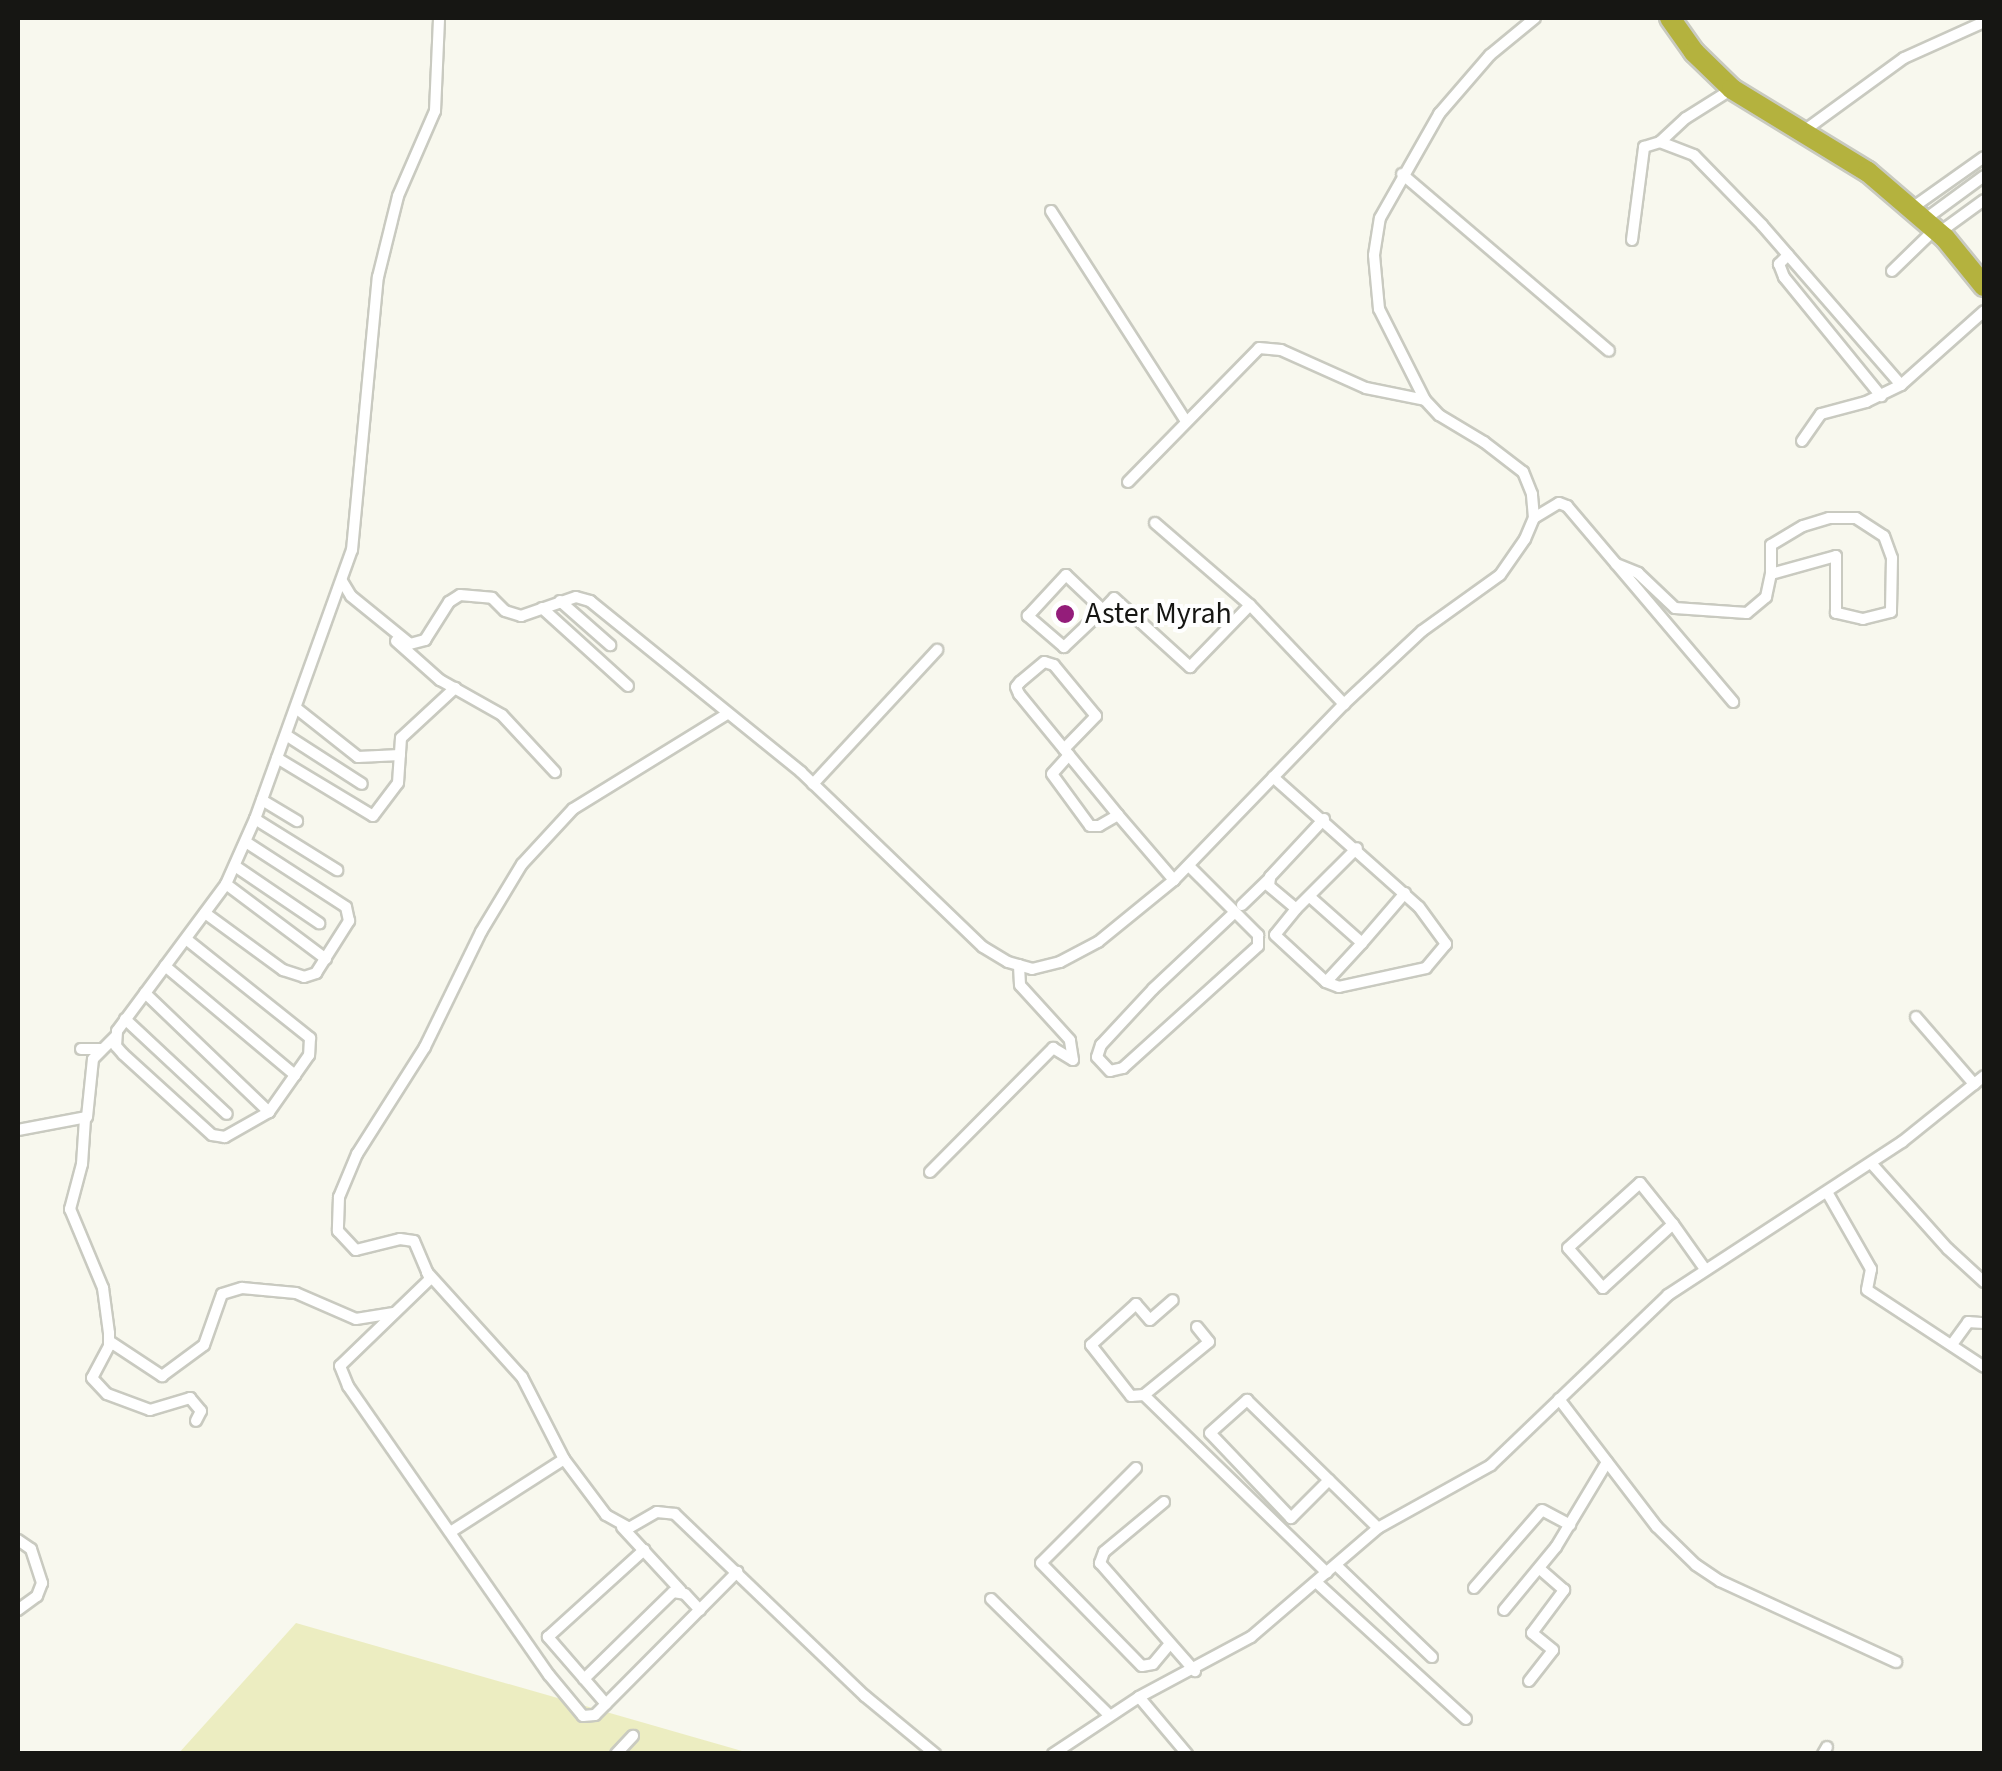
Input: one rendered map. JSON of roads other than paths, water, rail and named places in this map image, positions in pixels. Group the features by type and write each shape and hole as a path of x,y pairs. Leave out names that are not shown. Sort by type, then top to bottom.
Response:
{"highway":[{"path":"1661,18 1728,93 1800,134 1922,222 1984,286"},
{"path":"1670,18 1695,60"}],"street":[{"path":"196,1421 201,1411 190,1398 150,1410 100,1389 93,1370 108,1341 103,1288 70,1210 82,1164 85,1119 92,1108 92,1063 226,884 246,842 340,586 358,510 378,277 398,196 435,111 438,18"},
{"path":"412,656 449,602 460,595 492,598 513,615 576,597 590,601 813,784 983,946 1032,968 1060,962 1098,942 1189,866 1344,704 1422,631 1500,575 1534,518 1532,494 1522,472 1484,442 1439,415 1425,400 1379,309 1374,284 1380,218 1402,174 1439,114 1490,55 1535,18"},
{"path":"1800,134 1904,58 1984,22"},
{"path":"1632,240 1644,148 1660,142 1686,118 1728,93"},
{"path":"1660,142 1694,155 1788,255 1900,385"},
{"path":"1892,271 1922,222 1984,157"},
{"path":"1402,174 1609,351"},
{"path":"1922,222 1984,176"},
{"path":"1922,222 1984,200"},
{"path":"1051,210 1186,422"},
{"path":"1788,255 1779,264 1784,277 1881,396"},
{"path":"1802,441 1821,414 1881,396 1900,385 1984,311"},
{"path":"1128,482 1252,353 1268,346 1366,388 1425,400"},
{"path":"1534,518 1562,503 1733,702"},
{"path":"1615,564 1638,573 1675,608 1746,613 1766,597 1771,574 1770,545 1803,526 1856,518 1884,536 1890,548 1890,612 1863,620 1836,613 1836,556 1771,574"},
{"path":"1155,523 1250,605 1344,704"},
{"path":"1103,610 1066,575 1028,616 1064,647 1103,610 1114,598 1190,667 1250,605"},
{"path":"340,586 404,641 420,643"},
{"path":"340,586 412,656 502,716 555,772"},
{"path":"560,601 610,645"},
{"path":"542,608 628,686"},
{"path":"813,784 937,650"},
{"path":"1118,815 1099,826 1090,826 1052,774 1066,752 1096,716 1054,665 1044,662 1016,688 1066,752 1174,880"},
{"path":"277,758 369,816 398,783 400,738 455,688"},
{"path":"296,708 358,757 400,755"},
{"path":"727,714 573,810 540,840 485,925 425,1047 357,1154 339,1198 337,1224 343,1240 356,1250 409,1238 417,1245 430,1279 340,1366 348,1386 579,1712 589,1719 606,1704 737,1572"},
{"path":"286,735 362,784"},
{"path":"1274,777 1324,818 1356,848 1405,894 1446,944 1426,968 1339,988 1326,982 1275,936 1356,848"},
{"path":"262,800 298,820"},
{"path":"255,818 337,870"},
{"path":"1189,866 1239,909 1258,935 1254,950 1123,1068 1110,1070 1097,1057 1101,1045 1152,989 1239,909 1324,818"},
{"path":"206,912 295,976 316,973 349,920 348,912 246,842"},
{"path":"235,866 319,923"},
{"path":"1270,877 1270,886 1296,909"},
{"path":"226,884 326,960"},
{"path":"1326,982 1405,894"},
{"path":"1310,896 1362,943"},
{"path":"114,1037 123,1054 212,1134 233,1135 269,1112 309,1055 307,1034 186,938"},
{"path":"930,1172 1053,1048 1073,1060 1070,1040 1020,985 1019,964"},
{"path":"165,966 295,1075"},
{"path":"144,993 269,1112"},
{"path":"1916,1017 1974,1084"},
{"path":"125,1019 227,1114"},
{"path":"81,1049 102,1048"},
{"path":"1053,1754 1110,1715 1251,1638 1378,1528 1479,1473 1653,1306 1871,1163 1984,1076"},
{"path":"18,1130 85,1119"},
{"path":"1871,1163 1948,1249 1984,1282"},
{"path":"1673,1224 1603,1288 1568,1248 1640,1182 1673,1224 1705,1269"},
{"path":"1826,1192 1871,1269 1867,1290 1954,1343 1984,1367"},
{"path":"427,1272 514,1366 564,1459 606,1515 700,1610"},
{"path":"108,1341 162,1376 204,1345 213,1329 222,1294 242,1288 296,1293 356,1319 395,1312"},
{"path":"1172,1300 1150,1320 1136,1304 1090,1344 1130,1396 1144,1395 1209,1342 1197,1328"},
{"path":"1954,1343 1968,1322 1984,1323"},
{"path":"1144,1395 1432,1657"},
{"path":"1559,1399 1674,1546 1705,1572 1896,1662"},
{"path":"1329,1480 1291,1518 1210,1432 1247,1400 1329,1480 1378,1528"},
{"path":"452,1531 564,1459"},
{"path":"1504,1610 1570,1526 1607,1462"},
{"path":"1136,1468 1040,1562 1142,1666 1153,1664 1170,1644"},
{"path":"1164,1502 1104,1552 1100,1564 1194,1671"},
{"path":"1474,1588 1542,1510 1570,1526"},
{"path":"622,1527 635,1527 657,1512 672,1512 865,1696 935,1754"},
{"path":"18,1540 31,1549 42,1583 36,1596 18,1610"},
{"path":"606,1704 553,1646 549,1633 644,1550"},
{"path":"1529,1680 1553,1650 1532,1634 1564,1590 1539,1568"},
{"path":"1316,1582 1466,1719"},
{"path":"584,1679 673,1592 682,1591"},
{"path":"991,1599 1110,1715"},
{"path":"1140,1698 1188,1754"},
{"path":"616,1754 634,1736"}],"place":[{"name":"Aster Myrah","path":"1065,614"}]}
